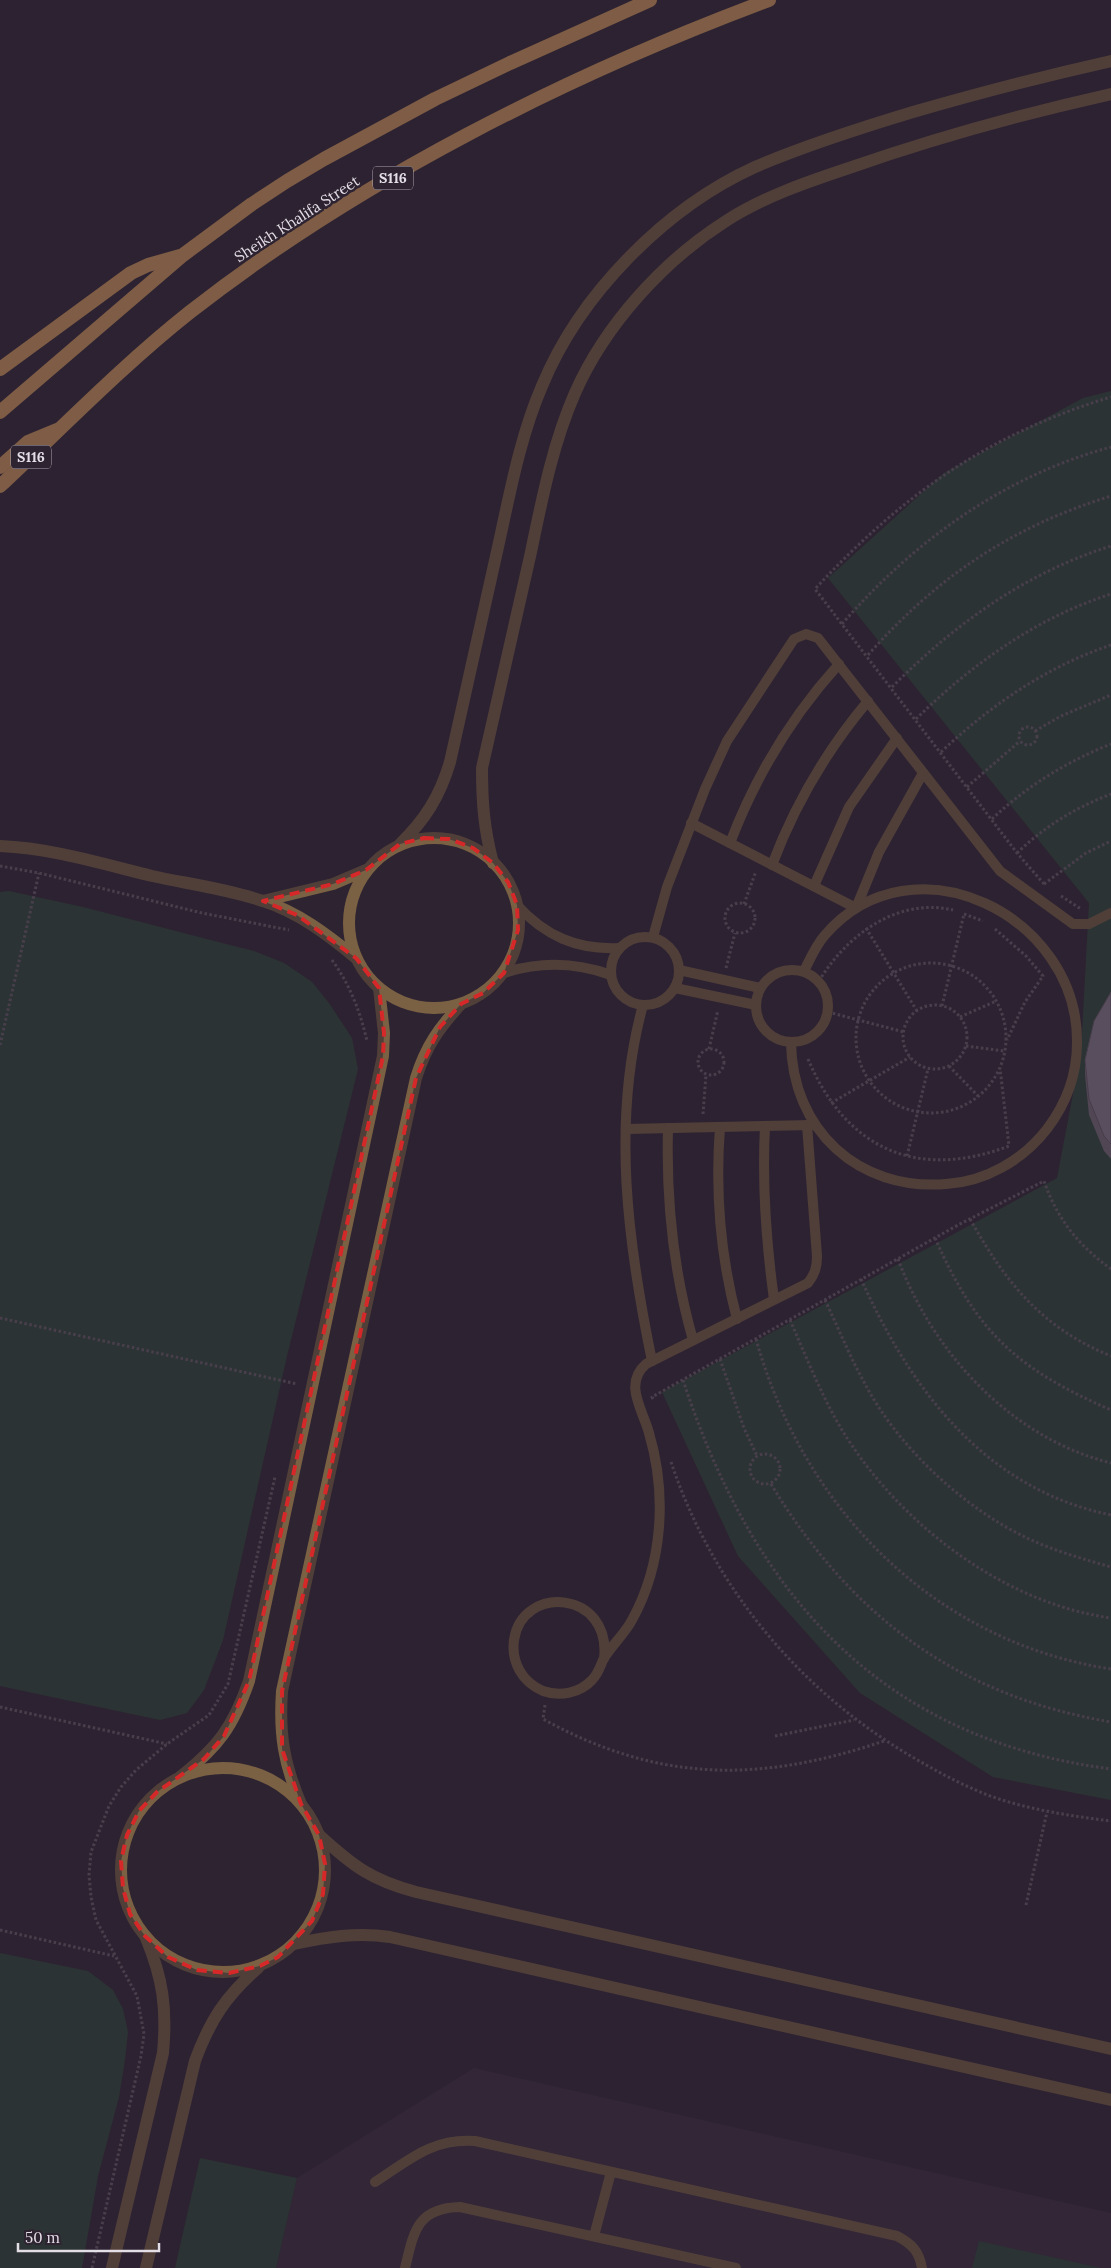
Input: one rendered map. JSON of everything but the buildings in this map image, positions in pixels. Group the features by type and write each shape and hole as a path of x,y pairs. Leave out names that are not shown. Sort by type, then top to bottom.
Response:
{"highway":[{"path":"0,412 184,255 252,204 324,159 502,67 650,0"},
{"name":"Sheikh Khalifa Street","path":"0,486 120,372 188,313 261,261 346,205 476,131 543,97 679,36 769,0"},
{"path":"0,369 131,273 148,265 184,255"},
{"path":"0,467 28,442 62,428"}],"street":[{"path":"263,901 333,884 366,870 382,855 400,844 417,828 432,808 443,786 450,762 512,485 542,386 565,340 593,298 627,259 666,223 701,198 754,168 802,148 924,109 1030,79 1111,61"},
{"path":"493,863 484,830 482,768 543,495 556,446 575,394 596,354 620,320 654,281 689,249 726,221 770,197 880,157 963,130 1111,94"},
{"path":"0,846 20,847 56,854 263,901 304,920 328,935 356,958 366,974 379,988 398,1000 418,1007 440,1008 461,1004 483,993 504,973 513,954 518,930 517,905 508,882 493,863 473,848 449,839 424,838 400,844"},
{"path":"356,958 349,928 352,898 366,870"},
{"path":"112,2268 163,2053 166,2024 164,1993 158,1968 145,1936 130,1914 122,1888 121,1861 127,1835 139,1811 158,1792 204,1758 224,1736 239,1710 250,1681 383,1056 384,1033 379,988"},
{"path":"145,1936 168,1957 197,1970 229,1973 260,1966 278,1957 294,1944 312,1921 322,1894 325,1864 318,1835 289,1778 282,1749 280,1720 282,1691 416,1078 424,1053 440,1027 461,1004"},
{"path":"180,1777 205,1770 232,1768 258,1774 281,1786 301,1804"},
{"path":"318,1835 350,1864 391,1886 1111,2049"},
{"path":"294,1944 328,1937 350,1935 390,1937 1111,2100"},
{"path":"146,2268 195,2061 205,2033 235,1988 260,1966"}],"lane":[{"path":"653,937 667,887 691,823 728,741 794,639 799,635 812,634 818,638 839,664 1000,871 1073,924 1089,924 1111,913"},
{"path":"730,843 750,794 767,760 800,710 839,664"},
{"path":"772,865 787,827 812,777 829,751 868,701"},
{"path":"814,886 836,832 849,807 897,738"},
{"path":"856,908 879,852 923,773"},
{"path":"691,823 856,908"},
{"path":"626,1129 811,1125 836,1149 863,1168 877,1174 911,1183 929,1185 966,1181 1000,1169 1030,1147 1043,1134 1059,1111 1070,1086 1075,1068 1077,1031 1070,995 1055,962 1044,947 1017,922 968,896 949,891 902,891 886,895 856,908 825,935 804,971"},
{"path":"517,905 529,918 556,938 589,948 619,948"},
{"path":"653,937 669,946 678,961 679,970 675,988 665,999 658,1003 643,1005 634,1003 619,992 612,975 611,966 619,948 634,938 653,937"},
{"path":"504,973 536,964 552,963 586,967 612,975"},
{"path":"795,969 804,971 819,982 828,998 828,1012 823,1026 817,1033 796,1042 773,1037 766,1031 760,1023 756,1005 760,988 764,982 778,972 795,969"},
{"path":"679,970 760,988"},
{"path":"675,988 756,1005"},
{"path":"643,1005 630,1066 626,1129 630,1221 638,1287 652,1361"},
{"path":"604,1659 605,1647 599,1624 582,1607 570,1603 546,1603 535,1608 519,1625 514,1636 514,1654 520,1672 527,1681 537,1688 560,1694 583,1687 592,1680 604,1659 620,1640 636,1612 651,1576 656,1553 660,1517 658,1473 646,1423 634,1392 636,1377 639,1371 652,1361 808,1283 816,1267 811,1125 796,1086 793,1072 796,1042"},
{"path":"765,1126 763,1161 766,1230 774,1299"},
{"path":"720,1127 717,1159 719,1224 724,1263 736,1318"},
{"path":"668,1128 668,1200 671,1235 676,1271 693,1340"},
{"path":"375,2182 428,2148 440,2143 460,2140 475,2141 897,2236 910,2243 919,2255 922,2268"},
{"path":"594,2236 610,2172"},
{"path":"406,2268 412,2236 421,2220 443,2207 460,2207 736,2268"}],"path":[{"path":"1051,888 1044,884 1017,853 868,655 815,588 882,521 939,478 1000,440 1054,416 1111,397"},
{"path":"842,624 887,577 933,536 962,516 1034,475 1067,461 1111,447"},
{"path":"868,655 916,606 976,558 1032,527 1076,508 1111,496"},
{"path":"892,687 939,642 972,615 1001,596 1055,567 1111,546"},
{"path":"916,719 970,670 1019,637 1069,610 1111,594"},
{"path":"941,752 985,714 1029,683 1053,669 1111,645"},
{"path":"1036,731 1061,716 1111,695"},
{"path":"1020,741 1019,733 1025,727 1028,726 1036,731"},
{"path":"1020,741 1023,744 1031,744 1036,739 1036,731"},
{"path":"967,787 1020,741"},
{"path":"992,819 1040,779 1086,754 1111,744"},
{"path":"1017,853 1054,822 1075,810 1111,794"},
{"path":"1044,884 1086,853 1111,841"},
{"path":"744,904 760,859"},
{"path":"0,866 39,873 193,911 290,930"},
{"path":"0,1045 39,873"},
{"path":"1058,893 1086,912 1089,924"},
{"path":"744,904 753,911 754,922 747,932 735,933 726,925 725,914 732,905 744,904"},
{"path":"819,982 839,952 866,928 902,912 941,908 980,919 996,929 1026,956 1043,976 1024,1002 1005,1043"},
{"path":"942,1006 964,914"},
{"path":"866,928 917,1011"},
{"path":"722,980 735,933"},
{"path":"328,954 350,988 361,1015 368,1050"},
{"path":"924,964 951,966 978,980 996,1001 1003,1022 1004,1051 1000,1068 993,1080 978,1096 960,1107 946,1111 918,1112 904,1108 891,1101 870,1081 858,1056 856,1042 859,1020 866,1000 875,989 894,973 910,966 924,964"},
{"path":"702,1127 706,1075 699,1068 698,1063 701,1054 709,1049 721,998"},
{"path":"960,1017 996,1001"},
{"path":"933,1005 942,1006 955,1012 960,1017 966,1031 966,1046 957,1061 949,1066 939,1069 928,1069 910,1057 903,1041 904,1032 906,1024 917,1011 933,1005"},
{"path":"828,1012 904,1032"},
{"path":"796,1042 831,1103 851,1125 866,1137 882,1146 907,1156 934,1160 953,1161 971,1158 1009,1146 1000,1068"},
{"path":"966,1046 1004,1051"},
{"path":"706,1075 716,1074 723,1067 724,1061 719,1052 709,1049"},
{"path":"831,1103 910,1057"},
{"path":"949,1066 978,1096"},
{"path":"907,1156 928,1069"},
{"path":"654,1404 652,1397 935,1238 1044,1181 1057,1212 1067,1228 1090,1252 1111,1269"},
{"path":"970,1219 996,1262 1030,1303 1050,1323 1070,1336 1111,1356"},
{"path":"935,1238 956,1282 970,1305 1004,1347 1051,1381 1111,1410"},
{"path":"898,1259 917,1304 929,1325 958,1363 991,1396 1035,1430 1088,1455 1111,1462"},
{"path":"861,1280 884,1327 918,1382 937,1408 966,1438 1002,1466 1042,1491 1070,1504 1111,1515"},
{"path":"825,1300 864,1382 879,1407 909,1447 940,1478 980,1510 1027,1538 1072,1556 1111,1567"},
{"path":"0,1318 297,1384"},
{"path":"790,1320 842,1429 876,1478 917,1521 959,1555 1002,1581 1051,1602 1111,1618"},
{"path":"756,1339 769,1381 785,1419 813,1469 838,1504 861,1531 908,1577 943,1605 988,1632 1044,1654 1111,1669"},
{"path":"720,1359 744,1428 758,1456"},
{"path":"294,1394 299,1374"},
{"path":"683,1380 694,1415 716,1466 757,1542 813,1619 860,1666 910,1702 962,1729 1023,1752 1111,1770"},
{"path":"768,1454 773,1456 780,1465 779,1476 771,1484 760,1484 752,1478 749,1468 750,1463 758,1456 768,1454"},
{"path":"670,1459 690,1509 706,1542 742,1601 766,1633 803,1675 854,1720 884,1740 966,1786 1009,1802 1047,1812 1111,1821"},
{"path":"92,2268 142,2056 144,2034 137,1996 96,1920 91,1898 89,1875 91,1852 109,1806 121,1787 136,1770 167,1744 209,1715 228,1684 277,1468"},
{"path":"771,1484 804,1535 847,1585 892,1627 928,1654 958,1672 1020,1700 1050,1709 1111,1722"},
{"path":"548,1692 543,1718 550,1723 612,1751 635,1758 685,1768 737,1771 792,1765 823,1759 884,1740"},
{"path":"0,1707 167,1744"},
{"path":"775,1736 854,1720"},
{"path":"1026,1905 1047,1812"},
{"path":"0,1930 115,1957"}],"highlighted area":[{"path":"424,838 449,839 473,848 493,863 508,882 517,905 518,930 504,973 483,993 461,1004 440,1027 416,1078 282,1691 282,1749 301,1804 319,1835 325,1864 323,1894 312,1921 278,1957 260,1966 229,1973 197,1970 168,1957 145,1936 130,1914 123,1888 121,1861 127,1835 139,1811 157,1792 204,1759 224,1736 249,1681 383,1056 384,1033 379,988 356,958 297,915 263,901 333,884 366,870 400,844"}],"shaded area":[{"path":"474,2068 1111,2213 1111,2268 276,2268 297,2178"}],"green space":[{"path":"1111,391 1111,1800 993,1777 860,1693 738,1556 662,1392 1057,1178 1081,1052 1089,903 828,578 944,473 1083,398"},
{"path":"9,891 83,907 254,951 284,963 312,982 329,1003 352,1038 358,1069 287,1356 223,1640 204,1690 187,1713 160,1720 0,1686 0,892"},
{"path":"0,1953 88,1971 113,1990 123,2009 128,2032 125,2060 119,2097 98,2176 82,2268 0,2268"},
{"path":"200,2158 297,2178 276,2268 175,2268"},
{"path":"979,2241 1101,2268 972,2268"}]}
